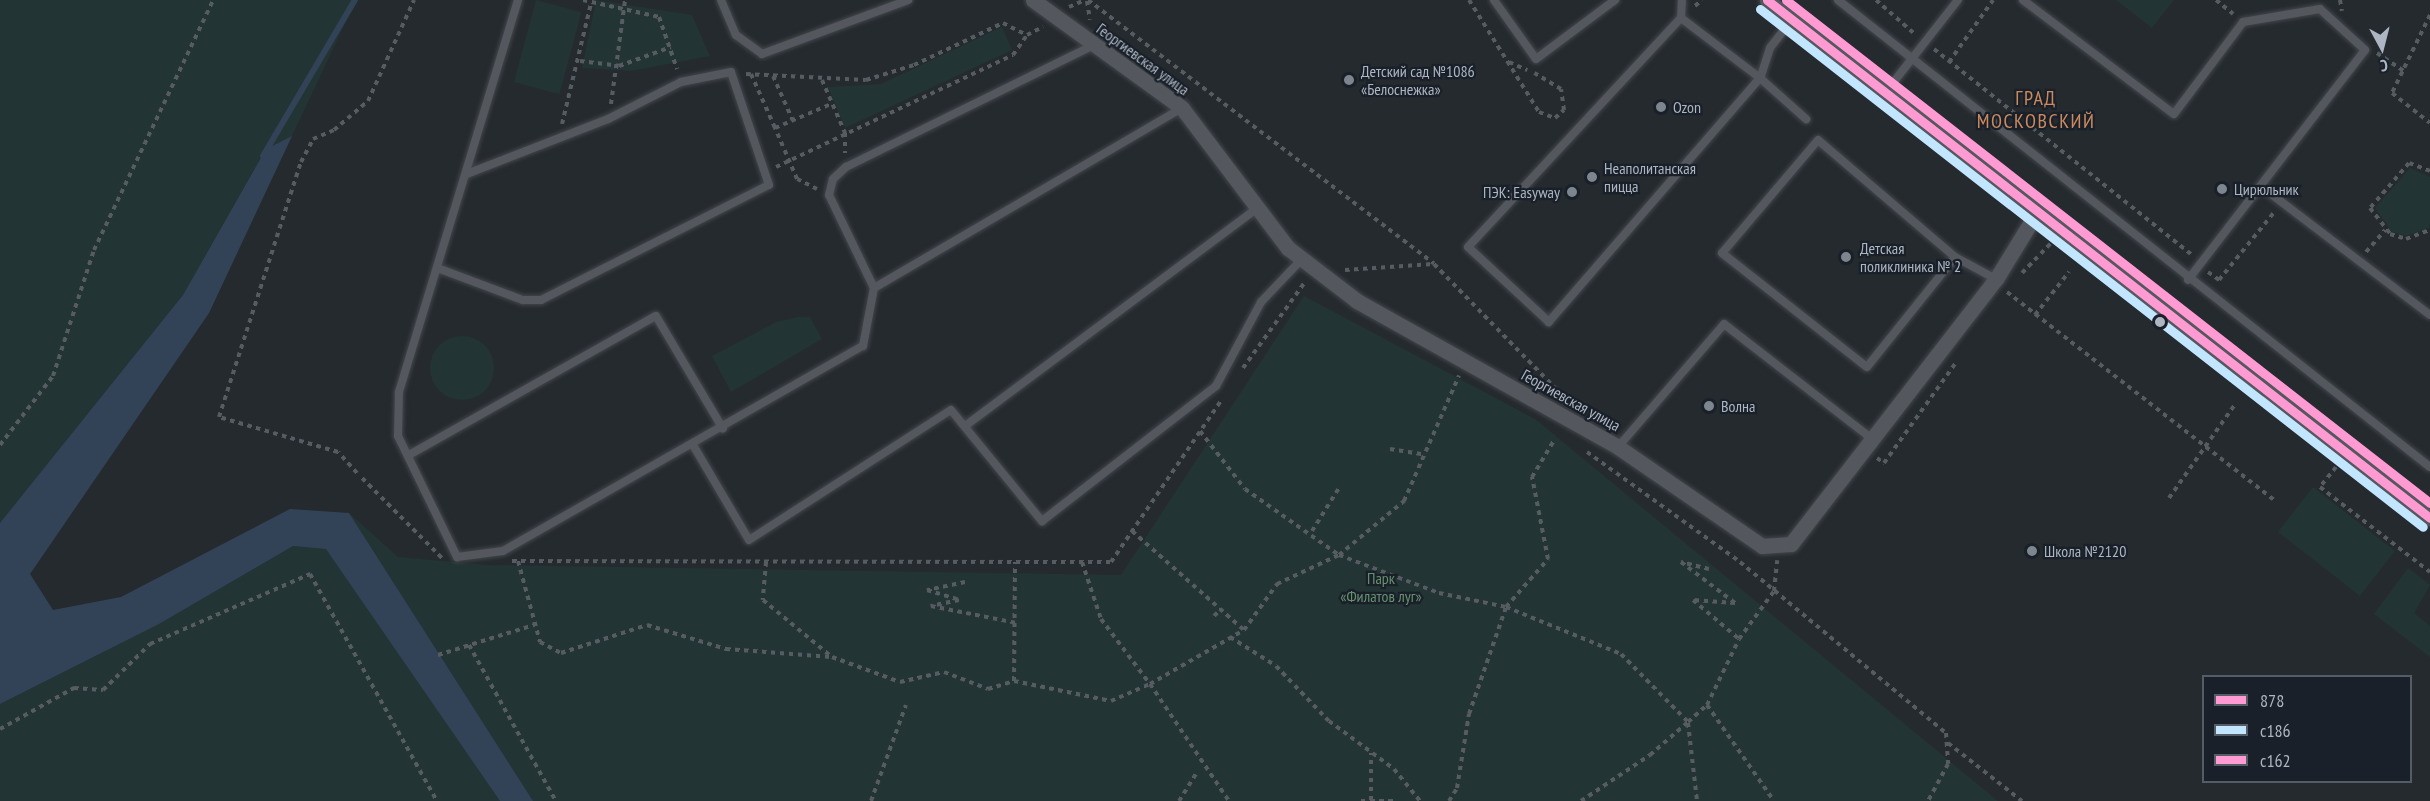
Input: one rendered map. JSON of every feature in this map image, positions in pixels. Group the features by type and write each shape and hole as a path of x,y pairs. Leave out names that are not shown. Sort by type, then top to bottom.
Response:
{"street":[{"name":"Георгиевская улица","path":"1033,0 1062,15 1094,45 1182,108 1257,208 1302,259 1315,279 1618,447 1762,546 1779,545"},
{"path":"1767,0 1884,94 2430,518"},
{"path":"1779,545 1791,544 1996,279 2037,212"}],"lane":[{"path":"518,0 440,269 399,392 398,436 457,557 503,551 723,429 862,346 874,288 829,195 833,179 846,167 1094,45"},
{"path":"721,0 736,35 762,54 908,0"},
{"path":"1494,0 1536,58 1615,0"},
{"path":"1682,0 1681,18 1468,247 1549,322 1760,78 1770,48 1791,21"},
{"path":"1838,0 2188,280 2430,467"},
{"path":"1884,94 1958,0"},
{"path":"2023,0 2174,114 2243,22 2320,9 2365,50 2262,187 2188,280"},
{"path":"1681,18 1760,78 1806,119"},
{"path":"440,269 523,300 541,300 762,193 769,185 768,172 731,72 681,82 608,120 467,174"},
{"path":"874,288 1182,108"},
{"path":"1956,257 1867,367 1722,253 1818,140 1956,257 1996,279"},
{"path":"2262,187 2430,315"},
{"path":"966,426 1257,208"},
{"path":"693,446 750,540 951,410 1042,521 1216,386 1261,302 1302,259"},
{"path":"409,455 656,316 723,429"},
{"path":"1618,447 1724,324 1868,444"}],"path":[{"path":"0,445 53,376 94,250 213,0"},
{"path":"357,473 338,452 219,417 301,162 313,139 334,130 368,101 414,0"},
{"path":"584,0 624,12 659,17 681,82"},
{"path":"608,120 619,66 625,0"},
{"path":"1088,0 1434,264 1564,398"},
{"path":"1469,0 1539,112 1555,118 1564,110 1561,90 1551,81 1509,62"},
{"path":"1876,0 1924,42 2201,266"},
{"path":"1949,62 1993,0"},
{"path":"2216,0 2243,22"},
{"path":"558,138 580,62 591,3"},
{"path":"768,172 787,159 1013,55 1027,35 1062,15"},
{"path":"2430,15 2392,93 2430,123"},
{"path":"731,72 822,80 866,80 904,68 1003,23 1027,35"},
{"path":"580,62 619,66 671,47"},
{"path":"2365,50 2404,71"},
{"path":"751,74 797,179 829,195"},
{"path":"772,76 793,121"},
{"path":"822,80 845,133 846,167"},
{"path":"775,128 831,104"},
{"path":"2430,171 2409,163 2370,208 2385,230 2406,239 2430,230"},
{"path":"2219,280 2282,202"},
{"path":"2359,260 2385,230"},
{"path":"2000,301 2043,248"},
{"path":"1239,374 1315,279 1434,264"},
{"path":"2035,315 2069,272"},
{"path":"2006,292 2274,500"},
{"path":"1868,444 1884,463 1959,358"},
{"path":"1461,371 1472,377"},
{"path":"518,561 540,642 561,653 647,625 726,649 832,657 900,682 944,672 988,689 1014,681 1111,701 1150,684 1229,636 1244,630 1277,584 1339,555 1404,501 1456,384"},
{"path":"506,561 1111,562 1226,393"},
{"path":"2169,498 2202,446 2236,404"},
{"path":"1200,431 1245,489 1312,531 1339,555 1439,593 1506,607 1621,654 1688,722 1697,801"},
{"path":"1449,801 1456,788 1472,705 1506,607 1548,559 1532,477 1553,442"},
{"path":"1581,447 1774,591 1946,733 1948,764 1928,801"},
{"path":"1390,448 1423,454"},
{"path":"2336,467 2320,487 2430,572"},
{"path":"362,478 446,561"},
{"path":"1312,531 1340,488"},
{"path":"1132,531 1244,630"},
{"path":"1581,801 1650,755 1707,705 1739,639 1774,591 1779,545"},
{"path":"766,562 763,600 832,657"},
{"path":"1014,681 1017,622 1015,562"},
{"path":"1082,562 1101,619 1150,684 1229,801"},
{"path":"1709,569 1681,562 1735,603 1693,600 1739,639"},
{"path":"0,729 74,688 103,690 150,644 310,574 436,801"},
{"path":"965,582 927,590 959,600 931,606 1017,622"},
{"path":"1214,616 1221,609"},
{"path":"438,656 534,625"},
{"path":"1229,636 1276,666 1329,721 1394,769 1420,801"},
{"path":"469,645 556,801"},
{"path":"871,801 906,705"},
{"path":"1707,705 1774,801"},
{"path":"1948,742 2022,801"},
{"path":"1371,752 1371,800"},
{"path":"1179,801 1197,772"},
{"path":"1361,801 1396,801"}],"green space":[{"path":"0,0 356,0 292,136 266,149 183,295 0,523"},
{"path":"536,0 581,12 559,94 514,82"},
{"path":"596,0 692,15 710,56 631,71 582,68"},
{"path":"2116,0 2174,0 2152,28"},
{"path":"1002,27 1012,50 845,128 828,87 881,84"},
{"path":"2410,168 2430,177 2430,227 2407,236 2392,232 2375,208"},
{"name":"Парк «Филатов луг»","path":"1304,296 1535,419 1998,801 533,801 349,513 398,557 487,565 1121,575"},
{"path":"810,317 822,339 731,392 712,356 776,322"},
{"path":"462,336 480,342 488,350 494,368 488,386 480,394 462,400 444,394 436,386 430,368 436,350 444,342"},
{"path":"2313,487 2395,551 2360,596 2278,532"},
{"path":"293,546 327,549 500,801 0,801 0,704 159,624"},
{"path":"2408,568 2430,585 2414,613 2430,626 2430,657 2374,614"}],"water":[{"path":"292,136 209,313 30,574 53,610 121,597 290,509 349,513 533,801 500,801 326,549 293,546 159,624 0,704 0,523 183,295 266,149"}],"waterway":[{"path":"263,156 355,0"}],"transit line":[{"name":"878","path":"1767,0 2430,518"},
{"name":"с162","path":"1786,0 2430,503"},
{"name":"с186","path":"1760,9 2423,527"}],"place":[{"name":"Детский сад №1086 «Белоснежка»","path":"1349,80"},
{"name":"Ozon","path":"1661,107"},
{"name":"Неаполитанская пицца","path":"1592,177"},
{"name":"Цирюльник","path":"2222,189"},
{"name":"ПЭК: Easyway","path":"1572,192"},
{"name":"Детская поликлиника № 2","path":"1846,257"},
{"name":"Волна","path":"1709,406"},
{"name":"Школа №2120","path":"2032,551"}],"district":[{"name":"ГРАД МОСКОВСКИЙ","path":"2036,110"}]}
